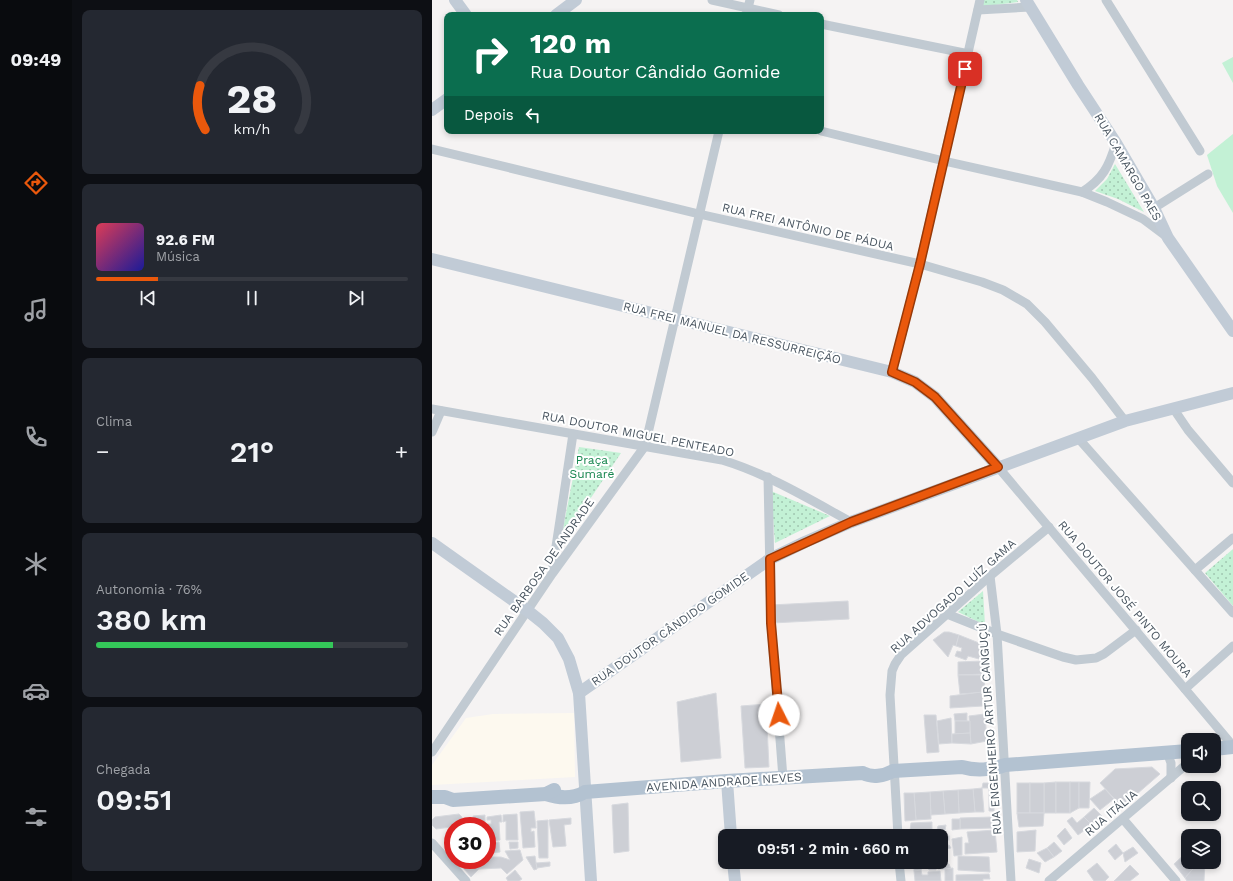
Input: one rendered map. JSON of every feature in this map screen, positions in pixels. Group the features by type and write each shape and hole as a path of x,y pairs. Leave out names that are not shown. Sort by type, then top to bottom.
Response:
{"main road":[{"path":"1221,748 1233,746"},
{"name":"AVENIDA ANDRADE NEVES","path":"432,807 444,806 453,800 546,794 554,790 578,788 585,792 727,781 863,773 868,769 886,769 893,771 962,767 969,769 997,768 1005,765 1181,751"},
{"name":"AVENIDA ANDRADE NEVES","path":"432,797 445,796 453,800"}],"street":[{"path":"455,0 464,12"},
{"path":"560,12 576,0"},
{"path":"712,0 766,12"},
{"path":"892,372 920,264 969,54 980,0"},
{"path":"1109,1 1200,151"},
{"path":"978,10 1028,3"},
{"name":"RUA CAMARGO PAES","path":"1028,3 1078,85 1116,143 1154,208 1168,238 1233,331"},
{"path":"824,25 969,54"},
{"path":"432,110 444,101"},
{"path":"824,132 944,161 1082,192 1143,219 1168,238"},
{"name":"RUA BARBOSA DE ANDRADE","path":"432,752 552,574 645,446 718,134"},
{"path":"1082,192 1093,185 1103,174 1111,160 1116,143"},
{"name":"RUA FREI ANTÔNIO DE PÁDUA","path":"432,149 699,214 920,264 982,282 1003,290 1027,304 1045,322 1092,378 1125,421"},
{"path":"1154,208 1208,174"},
{"name":"RUA FREI MANUEL DA RESSURREIÇÃO","path":"432,259 892,372 915,382 935,397 998,467"},
{"name":"RUA DOUTOR CÂNDIDO GOMIDE","path":"579,693 770,559 851,522 1125,421 1233,393"},
{"path":"1173,408 1188,430 1233,482"},
{"path":"432,432 437,410"},
{"name":"RUA DOUTOR MIGUEL PENTEADO","path":"437,410 722,460 768,477 851,522"},
{"path":"552,574 573,434"},
{"path":"1078,438 1233,613"},
{"name":"RUA DOUTOR JOSÉ PINTO MOURA","path":"998,467 1233,746"},
{"path":"768,477 771,623 783,778"},
{"name":"RUA ADVOGADO LUÍZ GAMA","path":"897,829 893,771 890,695 892,670 895,664 901,655 990,576 1049,528"},
{"path":"1195,570 1233,538"},
{"path":"432,543 528,611 558,638 569,658 579,693 591,881"},
{"name":"RUA ENGENHEIRO ARTUR CANGUÇÚ","path":"990,576 997,634 1011,881"},
{"path":"947,614 997,634 1063,657 1076,660 1096,658 1104,654 1136,630"},
{"path":"1185,689 1233,646"},
{"path":"1167,752 1171,763 1171,778"},
{"name":"RUA ITÁLIA","path":"1048,881 1181,769"},
{"path":"727,781 730,829"},
{"path":"1123,819 1176,881"},
{"path":"432,843 466,881"},
{"path":"734,869 735,881"},
{"path":"900,869 901,881"}],"shaded area":[{"path":"574,713 575,777 432,785 432,765 466,718 493,714"}],"green space":[{"path":"982,0 1017,0 1018,2 980,7"},
{"path":"1233,57 1233,83 1222,63"},
{"path":"1233,134 1233,213 1217,186 1207,155"},
{"path":"1115,164 1144,212 1118,199 1095,191 1107,179"},
{"name":"Praça Sumaré","path":"579,447 621,453 560,544"},
{"path":"771,491 830,516 775,543"},
{"path":"1233,549 1233,606 1205,573"},
{"path":"983,591 985,625 958,612"}],"building":[{"path":"848,601 849,619 772,623 771,605"},
{"path":"944,632 959,635 956,646 953,645 948,657 933,640"},
{"path":"959,635 984,645 979,659 968,656 966,660 955,656 957,651 961,652 962,648 956,646"},
{"path":"983,661 983,674 958,675 958,662"},
{"path":"958,675 984,675 985,692 960,694"},
{"path":"982,692 983,706 950,708 950,696"},
{"path":"716,693 721,758 681,762 677,702"},
{"path":"766,704 769,767 745,768 741,706"},
{"path":"967,713 967,721 955,721 954,714"},
{"path":"985,714 987,741 971,744 969,716"},
{"path":"924,715 936,715 939,752 927,753"},
{"path":"951,718 952,743 939,744 937,721"},
{"path":"955,721 970,721 970,733 955,734"},
{"path":"970,733 971,744 952,743 952,734"},
{"path":"1152,767 1160,774 1122,807 1100,783 1115,769"},
{"path":"1056,782 1056,813 1044,813 1044,783"},
{"path":"1056,782 1070,782 1070,813 1056,813"},
{"path":"1070,782 1079,782 1079,808 1070,813"},
{"path":"1079,782 1090,782 1089,808 1079,808"},
{"path":"983,783 994,783 994,811 989,811 989,788 982,788"},
{"path":"1017,783 1030,783 1030,813 1017,813"},
{"path":"1030,783 1044,783 1044,813 1030,813"},
{"path":"982,788 984,812 975,812 973,789"},
{"path":"973,789 975,812 959,813 958,790"},
{"path":"1105,789 1114,799 1100,810 1090,799"},
{"path":"958,790 959,813 945,814 943,791"},
{"path":"943,791 945,814 931,815 930,792"},
{"path":"930,792 931,819 916,820 914,793"},
{"path":"904,793 914,793 916,820 905,821"},
{"path":"628,803 629,851 614,853 612,805"},
{"path":"1094,808 1102,816 1092,825 1084,817"},
{"path":"534,811 536,828 531,828 531,832 534,831 535,847 523,848 520,812"},
{"path":"1017,813 1044,813 1043,826 1019,827"},
{"path":"459,814 462,817 444,817 444,828 436,829 432,825 432,820 435,817"},
{"path":"517,814 518,840 506,840 506,821 503,822 503,815"},
{"path":"485,815 485,817 473,817"},
{"path":"501,815 502,822 499,822 500,840 496,840 496,817 487,817"},
{"path":"992,817 993,828 960,829 960,818"},
{"path":"1072,817 1077,823 1084,817 1092,825 1078,835 1067,821"},
{"path":"571,818 571,824 564,825 566,846 553,847 549,820"},
{"path":"952,819 960,819 960,829 952,830"},
{"path":"548,820 548,858 539,858 537,821"},
{"path":"932,822 932,829 910,829 911,823"},
{"path":"946,825 945,829 937,829 938,826"},
{"path":"1065,828 1072,838 1064,845 1057,836"},
{"path":"995,830 997,852 965,854 965,843 969,843 967,832"},
{"path":"1036,830 1035,851 1017,852 1017,832"},
{"path":"962,837 962,855 954,856 952,839"},
{"path":"496,842 499,842 500,852 496,852"},
{"path":"509,842 518,842 518,848 510,849"},
{"path":"1054,842 1062,851 1054,857 1047,848"},
{"path":"1116,844 1123,853 1115,860 1108,851"},
{"path":"1133,847 1138,853 1125,862 1123,853"},
{"path":"1047,848 1054,857 1045,862 1037,853"},
{"path":"520,850 523,860 507,874 501,868 496,868 496,857 510,860 505,851"},
{"path":"535,856 537,869 534,870 526,857"},
{"path":"958,856 989,857 990,872 958,870"},
{"path":"1181,858 1181,869 1193,869 1185,878 1174,864"},
{"path":"1029,859 1041,863 1039,873 1026,868"},
{"path":"550,862 550,866 537,868 536,863"},
{"path":"1097,863 1109,877 1105,881 1094,881 1087,871"},
{"path":"1130,865 1139,874 1130,881 1114,881"},
{"path":"953,868 953,881 945,881 945,869"},
{"path":"464,869 479,869 471,877"},
{"path":"914,869 921,869 921,870 914,871"},
{"path":"1193,869 1205,869 1204,881 1187,881 1185,878"},
{"path":"515,870 522,879 519,881 508,881 506,878"},
{"path":"921,870 922,875 928,875 928,872 940,871 941,881 915,881 914,871"},
{"path":"989,874 990,879 983,879 983,881 956,881 956,875"}],"route":[{"path":"779,715 770,606 770,559 851,522 998,467 935,397 915,382 892,372 920,264 965,69"}]}
